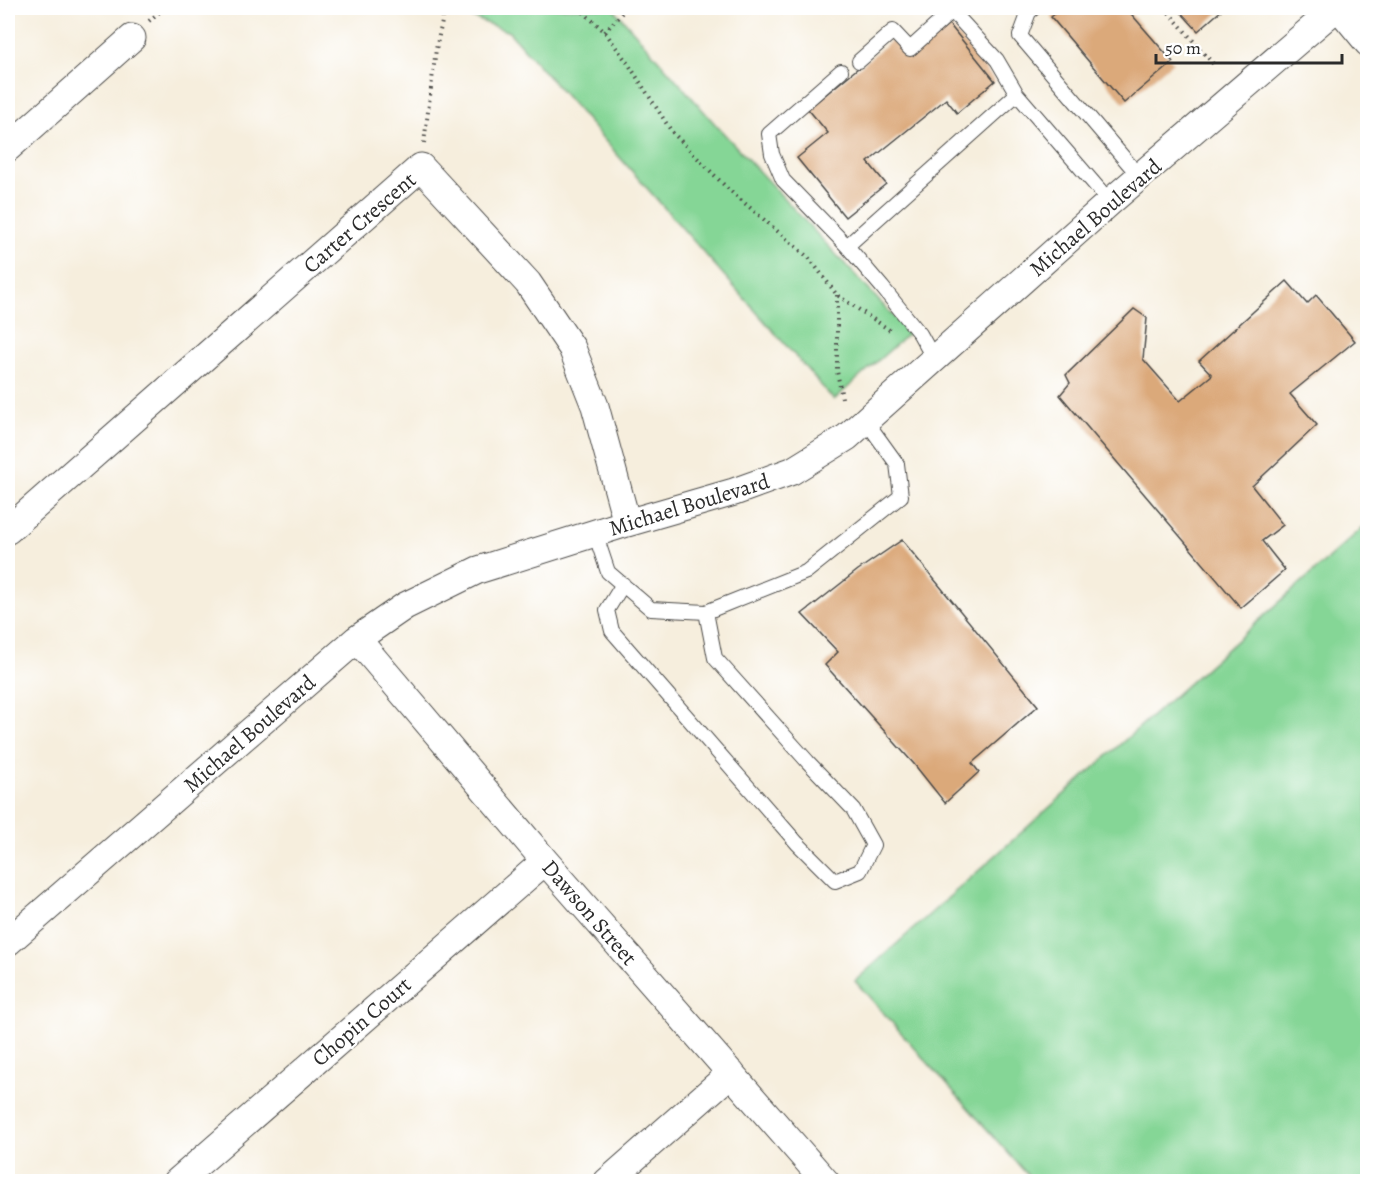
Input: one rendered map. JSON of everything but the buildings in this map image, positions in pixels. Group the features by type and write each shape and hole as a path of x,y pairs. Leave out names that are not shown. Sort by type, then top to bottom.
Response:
{"street":[{"name":"Michael Boulevard","path":"8,942 357,639 405,606 478,570 734,492 792,471 847,437 935,361 1110,202 1337,8"},
{"path":"1337,8 1368,42"},
{"path":"8,148 132,38"},
{"name":"Carter Crescent","path":"8,530 421,167 528,283 572,348 595,406 627,523"},
{"name":"Dawson Street","path":"357,639 545,861 826,1182"},
{"name":"Chopin Court","path":"177,1182 545,861"},
{"path":"607,1182 731,1073"}],"lane":[{"path":"1034,8 1029,12 1020,36 1140,177"},
{"path":"859,61 893,31 910,50 952,11 998,60 1017,94 1110,202"},
{"path":"841,71 769,134 772,154 783,180 847,246 920,334 935,361"},
{"path":"847,246 1017,94"},
{"path":"595,533 608,572 651,609 706,612 806,572 901,496 897,464 866,421"},
{"path":"622,584 607,610 612,631 797,843 835,881 860,871 873,844 853,809 715,658 706,612"}],"path":[{"path":"421,167 436,49 446,8"},
{"path":"579,8 605,32 672,132 727,188 810,259 837,295 895,334"},
{"path":"605,32 626,8"},
{"path":"1165,8 1215,66"},
{"path":"837,295 837,371 842,398"}],"green space":[{"path":"448,8 613,8 716,125 909,333 834,400 509,32"},
{"path":"1367,524 1367,1181 1033,1181 855,981"}]}
